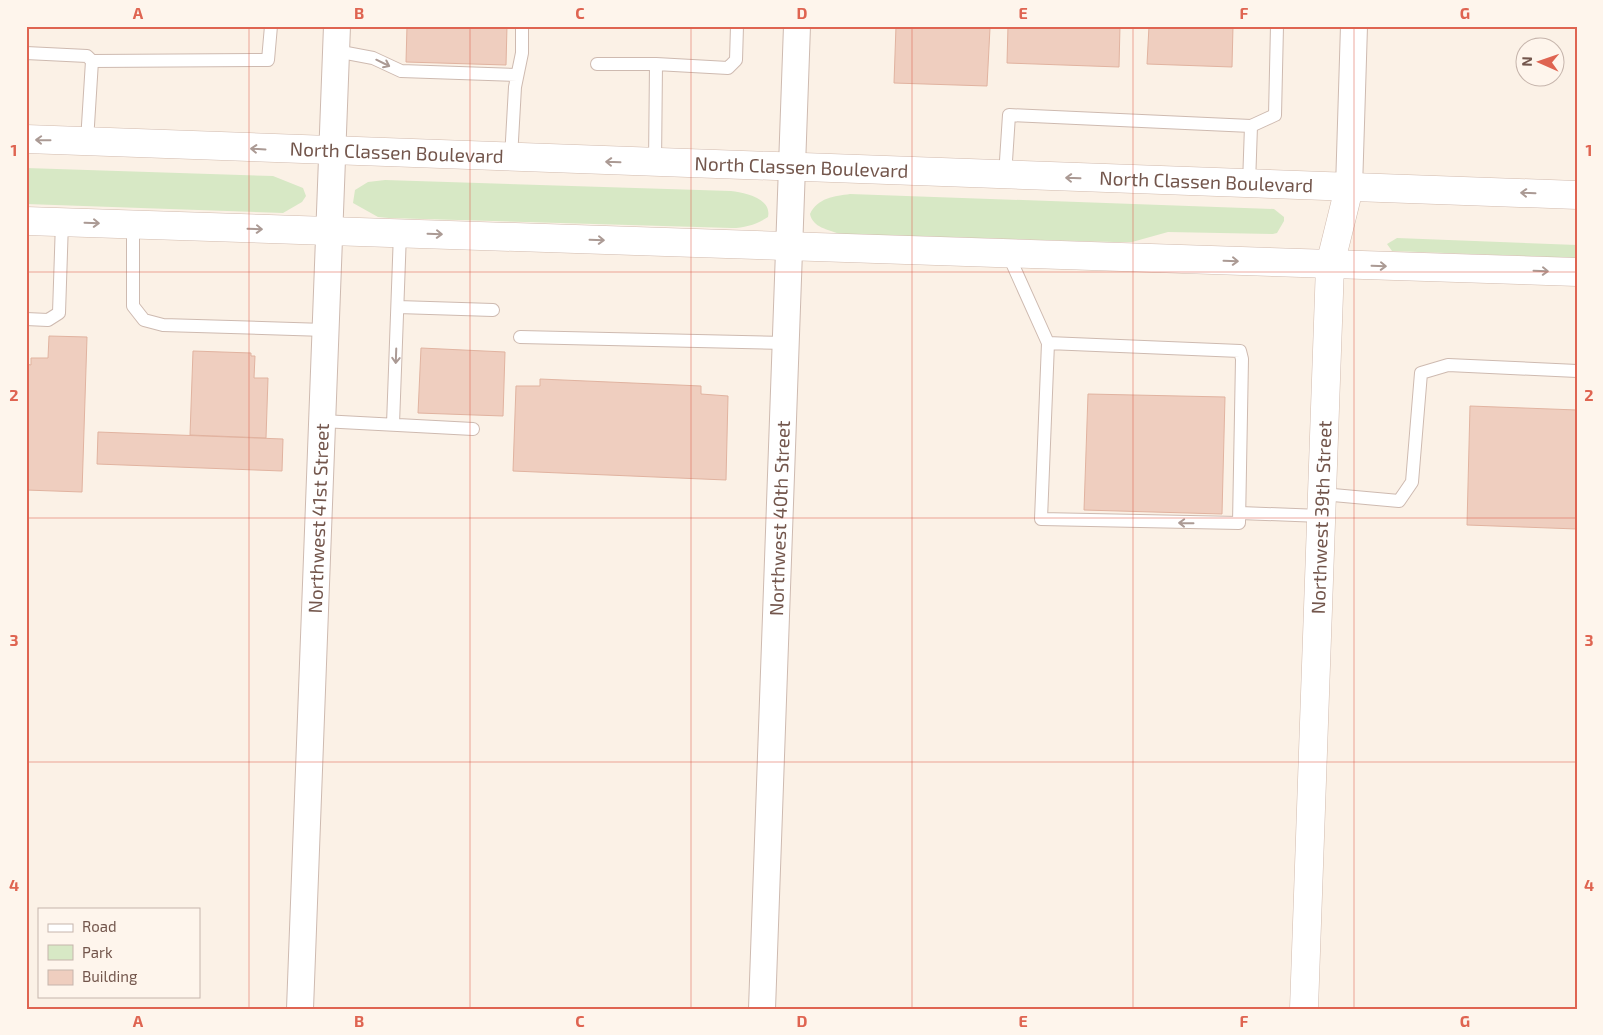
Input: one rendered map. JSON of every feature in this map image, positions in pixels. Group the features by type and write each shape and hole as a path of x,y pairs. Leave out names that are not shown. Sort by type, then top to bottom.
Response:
{"main road":[{"name":"North Classen Boulevard","path":"26,140 655,164 1577,195"},
{"name":"Northwest 39th Street","path":"1304,1009 1330,265 1349,188"},
{"path":"26,221 1577,272"}],"street":[{"name":"Northwest 40th Street","path":"762,1009 796,26"},
{"name":"Northwest 39th Street","path":"1349,188 1354,26"},
{"name":"Northwest 41st Street","path":"300,1009 337,39"}],"lane":[{"path":"26,53 87,56 92,61 268,60 271,26"},
{"path":"511,158 517,75 522,53 522,26"},
{"path":"597,64 656,64 728,68 736,60 737,26"},
{"path":"1005,176 1009,115 1251,126 1274,115 1278,26"},
{"path":"337,39 401,72 517,75"},
{"path":"87,141 92,61"},
{"path":"655,164 656,64"},
{"path":"1249,184 1251,126"},
{"path":"26,319 48,320 59,313 62,222"},
{"path":"133,225 133,306 144,320 163,325 325,330"},
{"path":"393,424 400,233"},
{"path":"1008,254 1048,343 1040,516 1043,520 1237,519 1322,505 1399,502 1412,482 1421,373 1448,365 1577,372"},
{"path":"398,307 493,310"},
{"path":"520,337 785,343"},
{"path":"1048,343 1240,351 1242,359 1237,519"},
{"path":"322,421 473,429"}],"green space":[{"path":"26,168 273,176 303,188 306,196 302,202 283,213 26,204"},
{"path":"385,180 731,191 750,195 762,201 766,205 768,217 751,225 732,228 389,218 378,217 353,203 355,190 368,182"},
{"path":"850,194 1274,209 1284,217 1284,221 1277,233 1273,234 1168,232 1132,242 839,234 814,222 810,214 817,204 827,199"},
{"path":"1397,238 1577,245 1577,258 1392,251 1387,244"}],"building":[{"path":"407,26 507,26 506,65 406,62"},
{"path":"896,26 990,28 987,86 894,83"},
{"path":"1008,26 1120,26 1119,67 1007,63"},
{"path":"1149,26 1233,26 1232,67 1147,64"},
{"path":"49,336 87,337 82,492 26,490 26,364 31,365 31,358 48,358"},
{"path":"421,348 505,352 503,416 418,413"},
{"path":"193,351 251,353 251,356 255,356 254,378 268,378 266,438 190,435"},
{"path":"540,379 701,386 701,394 728,396 726,480 513,471 516,386 540,386"},
{"path":"1088,394 1225,397 1222,514 1084,510"},
{"path":"1470,406 1577,410 1577,529 1467,525"},
{"path":"98,432 283,439 282,471 97,464"}]}
